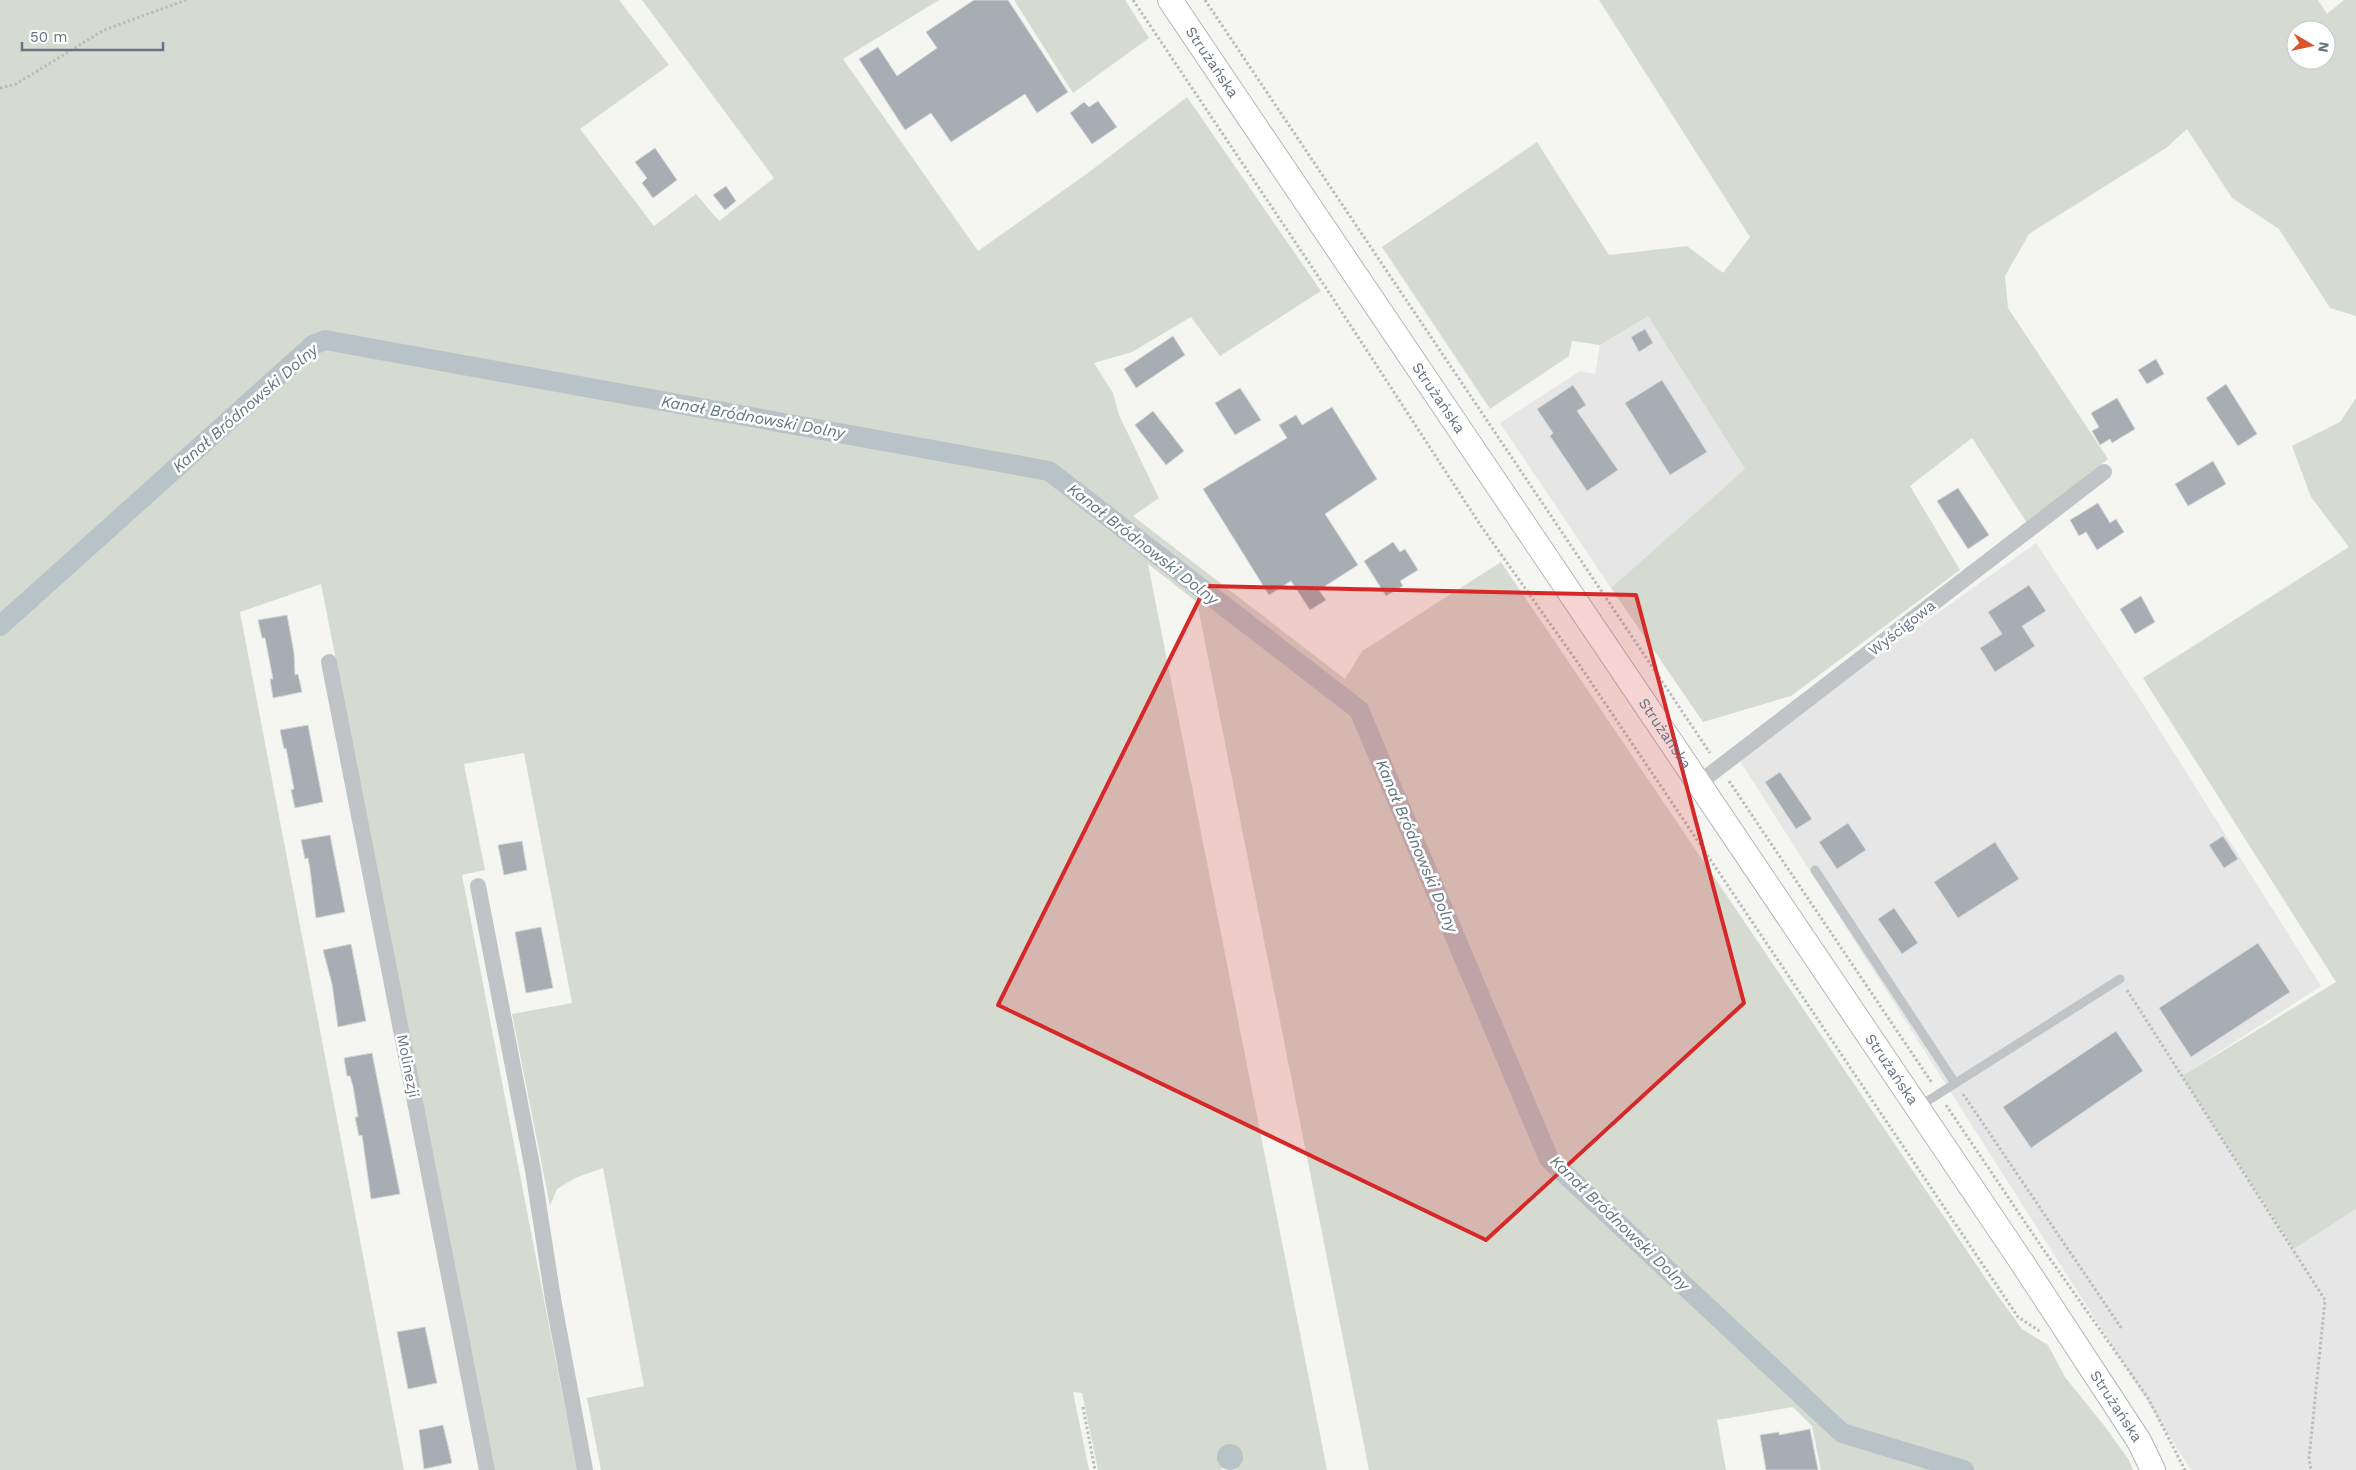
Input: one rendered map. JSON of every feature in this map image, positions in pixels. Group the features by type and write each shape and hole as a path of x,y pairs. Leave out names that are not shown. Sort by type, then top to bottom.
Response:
{"main road":[{"name":"Strużańska","path":"1170,0 1917,1108 2139,1441 2153,1470"}],"street":[{"name":"Wyścigowa","path":"1699,783 2104,472"},
{"name":"Molinezji","path":"330,662 487,1470"},
{"path":"478,886 534,1170 553,1298 585,1470"}],"lane":[{"path":"1815,870 1955,1083"},
{"path":"1917,1108 2120,979"}],"path":[{"path":"0,88 16,84 104,30 186,0"},
{"path":"1133,0 1334,300 1481,526 1584,671 2018,1317 2049,1336"},
{"path":"1204,0 2041,1246 2148,1398 2186,1470"},
{"path":"2120,979 2325,1300 2309,1460 2311,1470"},
{"path":"1955,1083 2122,1329"},
{"path":"1083,1407 1095,1470"}],"highlighted area":[{"path":"1206,586 1636,595 1744,1003 1486,1240 998,1005"}],"shaded area":[{"path":"0,0 619,0 669,65 580,129 654,226 696,194 719,221 774,178 642,0 939,0 843,59 978,251 1088,173 1187,97 1321,291 1220,356 1191,317 1132,352 1094,363 1113,393 1119,415 1159,498 1133,516 1345,679 1362,651 1501,562 1988,1282 2022,1329 2048,1345 2065,1377 2106,1428 2129,1460 2133,1470 1821,1470 1812,1426 1793,1407 1717,1420 1726,1470 1369,1470 1197,602 1148,564 1327,1470 1234,1470 1238,1468 1221,1468 1223,1470 1098,1470 1082,1393 1073,1392 1089,1470 601,1470 587,1398 644,1386 603,1168 575,1178 557,1189 550,1206 512,1014 572,1003 524,753 464,764 485,870 462,875 577,1470 495,1470 321,584 240,612 404,1470 0,1470"},
{"path":"1014,0 1125,0 1149,38 1073,93"},
{"path":"1599,0 2318,0 2327,14 2344,0 2356,0 2356,316 2330,308 2279,229 2232,198 2187,129 2166,148 2029,234 2005,276 2008,308 2108,459 2027,523 1972,438 1910,486 1960,570 1791,696 1703,722 1611,588 1745,469 1648,316 1600,345 1572,341 1569,356 1490,409 1382,247 1537,142 1609,255 1687,246 1723,273 1750,237"},
{"path":"1648,315 1745,469 1611,588 1500,423 1580,371 1595,374 1600,345"},
{"path":"2356,398 2356,1209 2294,1249 2182,1076 2336,982 2143,678 2349,547 2311,497 2292,446 2340,422"},
{"path":"2036,543 2145,707 2321,986 2182,1076 2294,1249 2356,1209 2356,1470 2191,1470 1737,756"},
{"path":"1230,1444 1239,1448 1243,1457 1239,1466 1230,1470 1221,1466 1217,1457 1221,1448"}],"building":[{"path":"974,0 1008,0 1068,92 1037,113 1025,94 951,142 931,113 905,130 859,59 878,47 897,76 937,48 926,32"},
{"path":"1098,101 1117,127 1092,144 1070,113 1084,102 1089,107"},
{"path":"655,148 677,180 653,198 642,183 647,178 635,162"},
{"path":"726,186 736,201 725,210 713,195"},
{"path":"1645,329 1653,343 1639,352 1631,337"},
{"path":"1173,336 1185,355 1136,388 1124,369"},
{"path":"2156,359 2164,374 2147,384 2138,370"},
{"path":"1662,380 1707,452 1670,475 1625,403"},
{"path":"2226,384 2257,434 2238,446 2206,398"},
{"path":"1573,385 1586,405 1577,411 1618,470 1587,491 1550,436 1553,433 1537,409"},
{"path":"1240,388 1261,420 1235,435 1215,403"},
{"path":"2117,398 2135,429 2112,443 2110,439 2100,445 2092,431 2099,427 2091,413"},
{"path":"1332,407 1377,479 1325,514 1358,565 1319,590 1326,600 1310,610 1291,581 1269,595 1203,489 1287,438 1279,425 1296,415 1302,425"},
{"path":"1153,411 1184,451 1166,465 1135,425"},
{"path":"2213,461 2226,484 2188,506 2175,484"},
{"path":"1958,488 1989,535 1968,549 1937,501"},
{"path":"2098,503 2110,523 2116,519 2124,532 2097,550 2086,532 2079,536 2070,520"},
{"path":"1393,542 1400,552 1405,549 1418,570 1400,581 1403,586 1386,596 1364,561"},
{"path":"2029,585 2046,611 2022,626 2035,646 1995,672 1980,648 2002,634 1988,612"},
{"path":"2141,596 2155,622 2135,634 2120,609"},
{"path":"287,615 294,653 295,675 298,674 302,692 273,698 270,679 273,679 265,638 262,638 258,620"},
{"path":"308,725 323,802 295,808 291,790 294,789 286,748 284,749 280,730"},
{"path":"1780,772 1812,819 1796,829 1765,782"},
{"path":"1848,823 1866,850 1837,869 1819,842"},
{"path":"330,835 345,912 316,918 308,858 305,859 301,840"},
{"path":"2223,836 2238,859 2224,868 2209,845"},
{"path":"522,841 527,870 504,875 498,845"},
{"path":"1995,842 2019,879 1958,918 1934,882"},
{"path":"1894,908 1918,943 1902,954 1878,919"},
{"path":"541,927 553,988 526,993 515,932"},
{"path":"2258,943 2290,992 2191,1057 2159,1008"},
{"path":"351,944 366,1021 338,1027 332,984 323,950"},
{"path":"2116,1031 2143,1071 2031,1148 2003,1107"},
{"path":"372,1053 400,1194 371,1199 362,1135 359,1136 355,1117 358,1117 353,1086 350,1076 347,1076 344,1058"},
{"path":"425,1327 437,1383 408,1389 397,1332"},
{"path":"443,1425 452,1463 424,1469 419,1430"},
{"path":"1810,1429 1818,1470 1766,1470 1760,1435 1779,1432 1779,1435"}],"waterway":[{"name":"Kanał Bródnowski Dolny","path":"0,626 313,345 325,340 1049,471 1359,710 1549,1159 1842,1433 1964,1470"}]}
